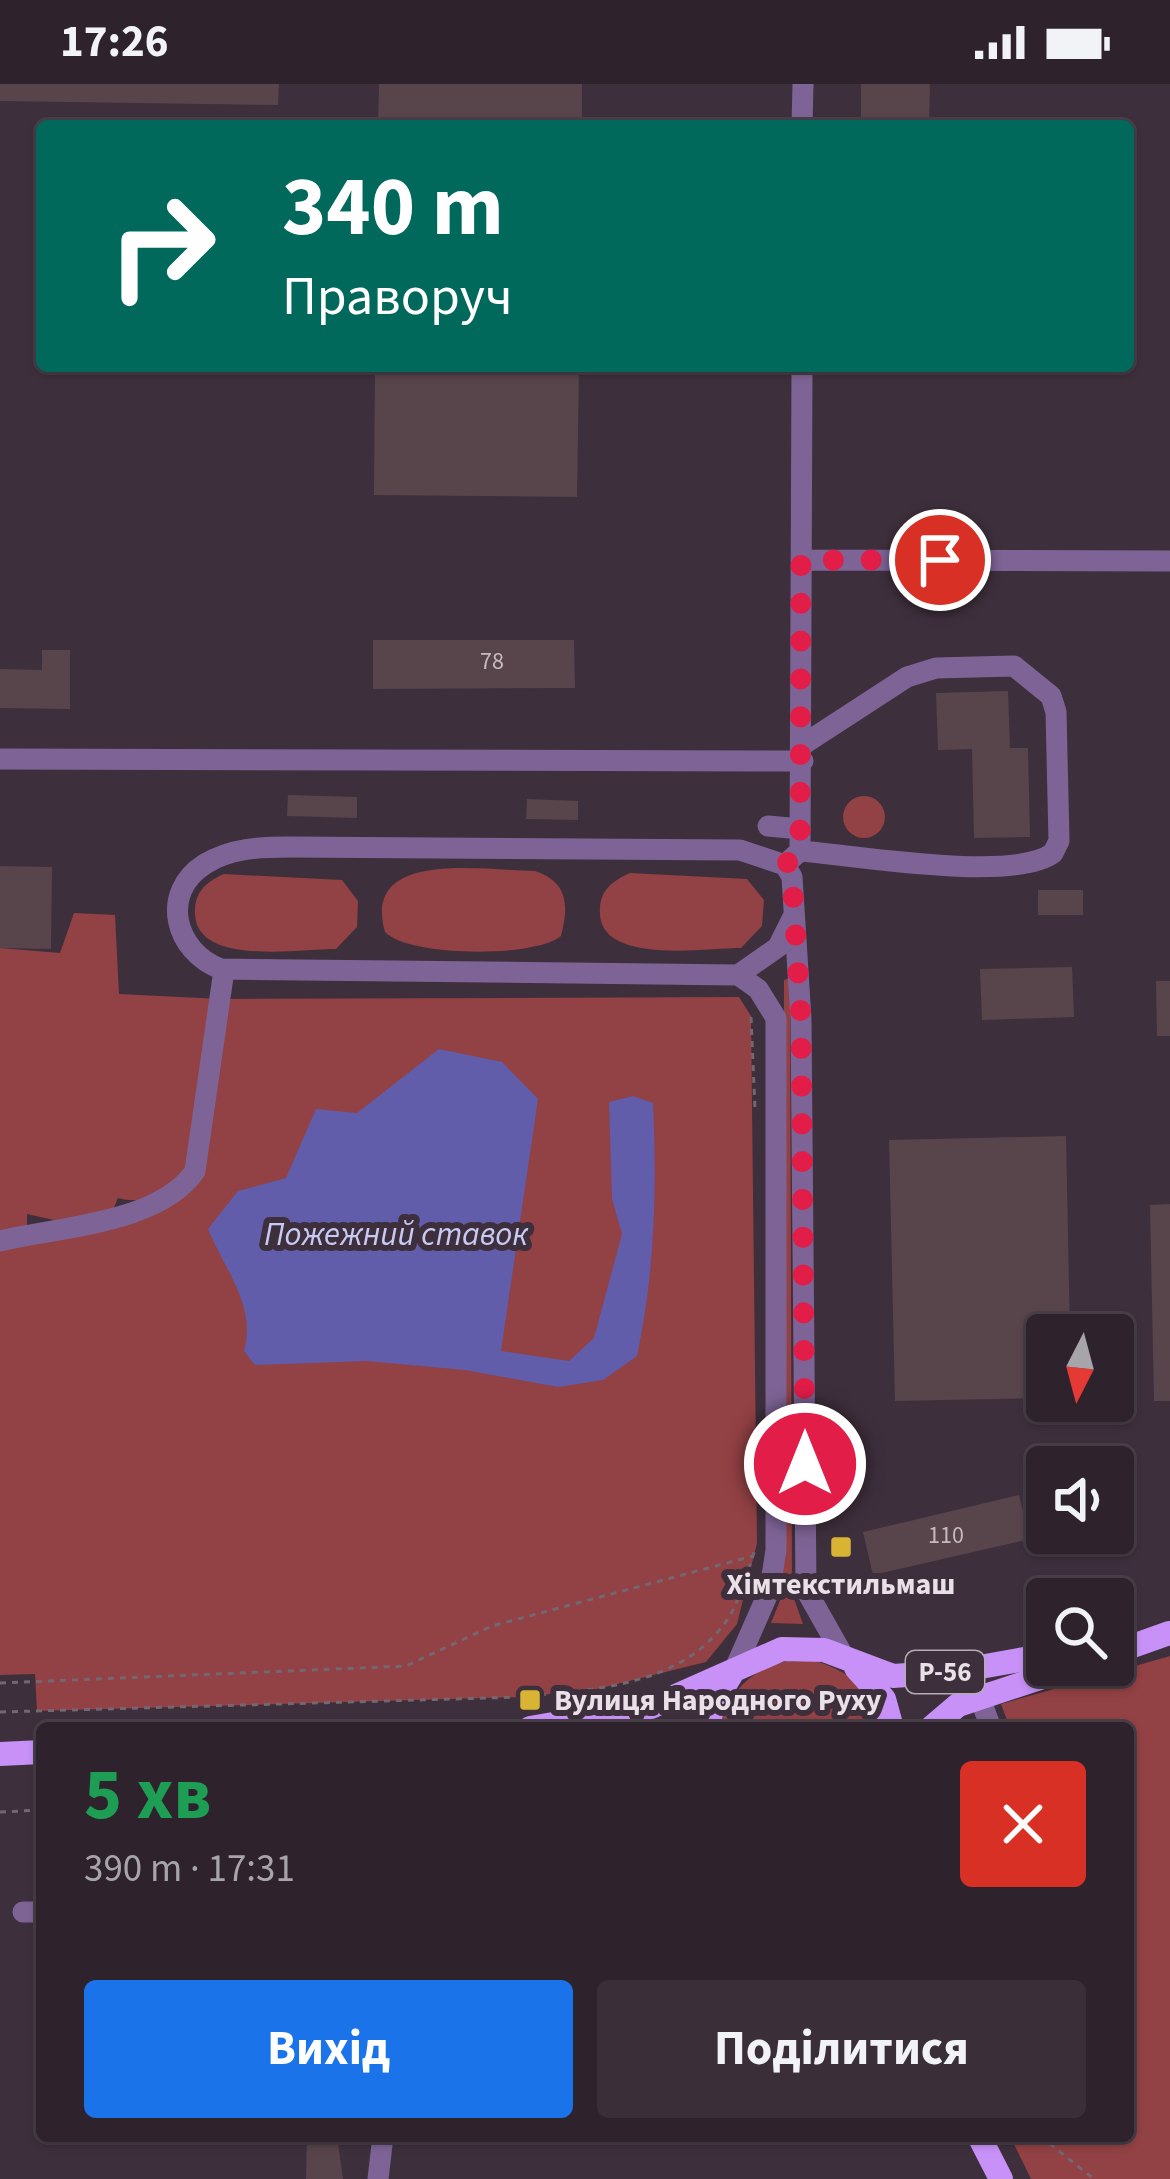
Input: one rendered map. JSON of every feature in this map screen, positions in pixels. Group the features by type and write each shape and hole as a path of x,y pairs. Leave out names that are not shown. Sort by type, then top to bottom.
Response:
{"main road":[{"path":"1134,1639 1170,1633"},
{"path":"1134,1646 1170,1633"},
{"name":"Р-56","path":"582,1722 651,1707 782,1648 824,1650 892,1676 952,1672 1026,1659"},
{"path":"845,1659 872,1681 889,1722"},
{"path":"709,1722 713,1704 733,1673"},
{"name":"Р-56","path":"938,1722 958,1705 1026,1683"},
{"path":"0,1754 36,1752"},
{"path":"982,2142 1001,2179"}],"street":[{"path":"802,84 802,120"},
{"path":"802,372 804,753 792,877 801,1019 806,1589 845,1659"},
{"path":"801,560 1170,561"},
{"path":"0,759 804,753 907,676 936,668 1014,666 1051,696 1056,712 1059,841 1053,853 1030,863 896,864 795,848 256,848 206,864 189,877 179,899 177,920 190,952 224,970 738,975 758,989 776,1018 776,1550 770,1589 733,1673"},
{"path":"768,826 795,848"},
{"path":"738,975 778,946 794,915"},
{"path":"0,1241 128,1211 180,1193 195,1171 224,970"},
{"path":"980,1698 990,1722"},
{"path":"370,2142 377,2172"},
{"path":"377,2172 382,2142"}],"path":[{"path":"751,1016 755,1126"},
{"path":"0,1712 522,1697 597,1689 664,1674 727,1621 758,1544"},
{"path":"0,1684 406,1666 492,1626 753,1556"},
{"path":"0,1812 36,1810"},
{"path":"1048,2142 1094,2179"}],"shaded area":[{"path":"864,796 879,802 885,817 879,832 864,838 849,832 843,817 849,802"},
{"path":"459,868 535,871 554,881 565,905 561,936 547,943 472,952 419,946 385,932 383,905 391,887 409,876"},
{"path":"630,873 747,879 764,900 762,926 741,948 654,950 614,939 603,926 600,908 609,886"},
{"path":"224,874 342,880 358,901 357,927 336,949 249,951 210,940 198,927 195,909 204,887"},
{"path":"74,913 115,915 119,994 221,999 739,997 751,1016 757,1543 737,1624 706,1662 597,1689 522,1697 37,1711 35,1674 0,1675 0,948 60,953","holes":["191,1176 179,1189 140,1209 27,1234 27,1214 63,1222 113,1210 118,1198 157,1196"]},
{"path":"790,978 792,1593 803,1624 771,1623 783,1593 784,980"},
{"path":"1170,1656 1170,2179 1031,2179 1013,2142 1134,2142 1134,1722 1008,1722 1001,1704 1064,1686 1134,1686 1134,1666"},
{"path":"801,1658 842,1672 862,1689 878,1722 722,1722 739,1689 772,1666"}],"water":[{"name":"Пожежний ставок","path":"439,1049 502,1062 538,1099 501,1351 569,1361 594,1338 622,1234 612,1199 609,1102 633,1096 653,1103 653,1230 643,1324 637,1356 603,1380 558,1387 465,1370 367,1361 255,1365 244,1351 243,1303 208,1229 238,1191 286,1178 316,1109 357,1113"}],"building":[{"path":"0,84 279,84 278,105 0,101"},
{"path":"379,84 582,84 582,120 378,120"},
{"path":"861,84 930,84 929,120 861,120"},
{"path":"375,372 579,372 577,497 374,495"},
{"path":"373,640 574,640 575,688 373,689"},
{"path":"42,650 70,650 70,709 0,708 0,669 42,670"},
{"path":"1008,691 1010,748 1028,748 1030,837 974,838 972,749 938,750 936,693"},
{"path":"288,795 357,797 357,818 287,816"},
{"path":"527,799 578,801 578,820 526,819"},
{"path":"0,866 52,867 51,949 0,948"},
{"path":"1038,890 1083,890 1083,915 1038,915"},
{"path":"1072,967 1074,1017 982,1020 980,969"},
{"path":"1156,981 1170,981 1170,1036 1157,1036"},
{"path":"1066,1136 1070,1314 1026,1314 1026,1398 895,1401 889,1140"},
{"path":"1170,1204 1170,1401 1154,1401 1150,1205"},
{"path":"1019,1495 1026,1523 1026,1540 873,1575 863,1532"},
{"path":"307,2142 338,2142 343,2179 306,2179"}],"place":[{"name":"Хімтекстильмаш","path":"841,1547"},
{"name":"Вулиця Народного Руху","path":"530,1700"}],"route":[{"path":"805,1464 801,1019 792,877 785,865 800,851 804,744 801,560 940,560"}]}
